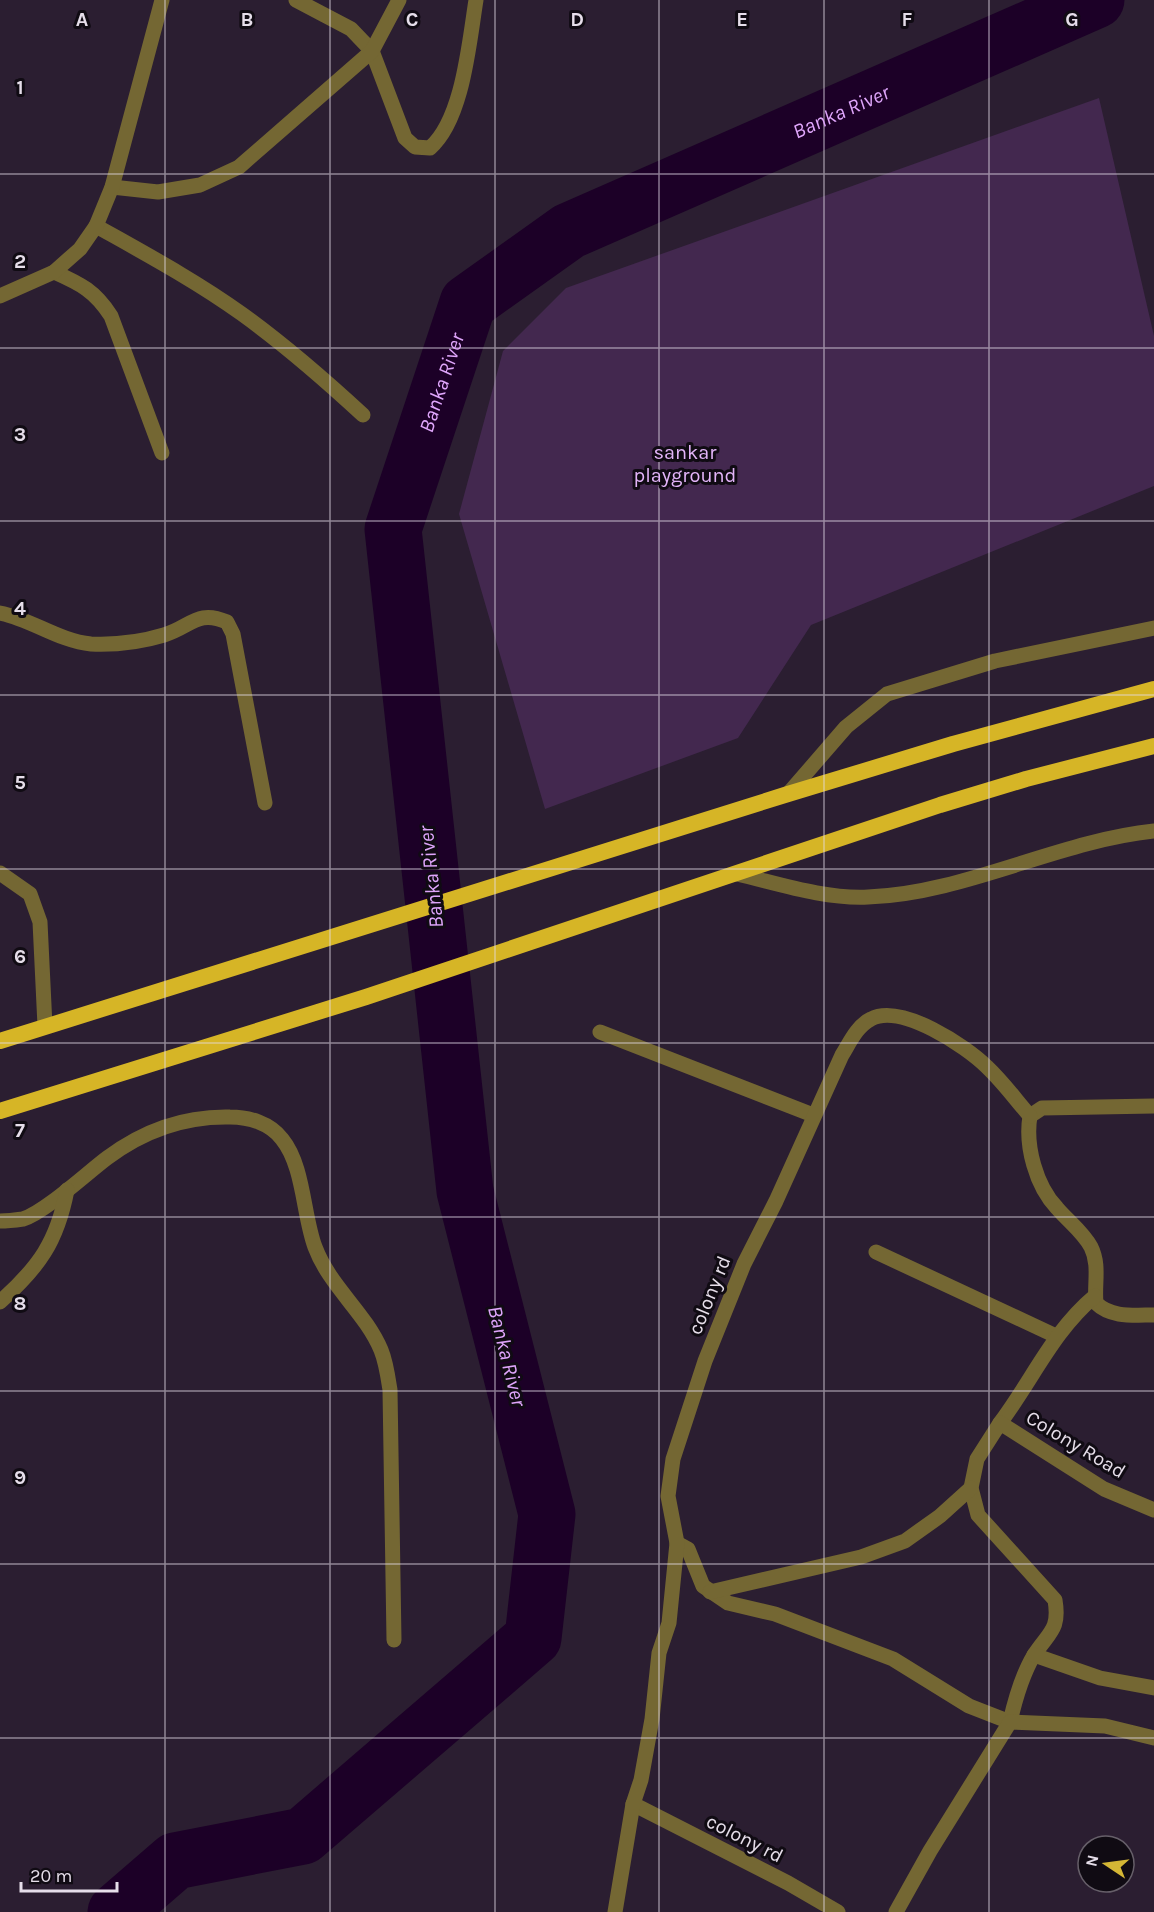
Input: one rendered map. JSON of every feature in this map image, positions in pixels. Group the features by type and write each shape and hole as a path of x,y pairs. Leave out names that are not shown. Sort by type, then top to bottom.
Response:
{"highway":[{"path":"0,1041 788,794 953,744 1154,689"},
{"path":"0,1111 366,997 951,802 1026,779 1154,746"}],"street":[{"path":"0,296 54,272 80,249 96,226 112,187 162,0"},
{"path":"296,0 351,29 372,51 405,138 415,147 430,148 441,139 451,113 464,69 476,0"},
{"path":"112,187 158,192 200,184 239,167 372,51 399,0"},
{"path":"96,226 183,275 242,314 305,362 363,415"},
{"path":"54,272 80,284 99,297 111,316 162,453"},
{"path":"0,613 23,618 60,635 89,644 137,641 166,635 199,618 212,616 227,622 233,634 265,803"},
{"path":"788,794 846,727 887,694 996,662 1154,628"},
{"path":"737,874 828,895 868,897 951,883 1058,852 1138,832 1153,832"},
{"path":"0,873 30,894 40,922 45,1026"},
{"name":"colony rd","path":"615,1912 633,1804 641,1780 652,1719 659,1653 669,1623 677,1543 670,1512 669,1484 690,1403 744,1264 776,1202 813,1115 855,1033 871,1019 886,1015 903,1017 965,1049 987,1066 1030,1116"},
{"path":"600,1032 813,1115"},
{"path":"1154,1106 1042,1108 1030,1116 1027,1131 1038,1177 1054,1206 1091,1247 1096,1264 1096,1303 1109,1312 1154,1315"},
{"path":"0,1221 24,1218 68,1190 108,1157 147,1133 201,1116 240,1117 263,1123 283,1139 296,1169 315,1248 332,1282 364,1320 382,1351 390,1390 394,1640"},
{"path":"0,1302 30,1275 48,1249 62,1219 68,1190"},
{"path":"876,1252 1056,1336"},
{"path":"1000,1423 1020,1396 1056,1336 1072,1315 1095,1296"},
{"name":"Colony Road","path":"897,1912 930,1851 1010,1722 1016,1697 1034,1656 1051,1634 1058,1618 1055,1600 978,1515 971,1488 977,1459 1000,1423 1104,1489 1154,1510"},
{"path":"710,1592 861,1557 905,1540 940,1516 971,1488"},
{"path":"677,1543 688,1550 698,1578 710,1592 728,1603 775,1614 893,1659 969,1706 1010,1722 1105,1726 1154,1738"},
{"path":"1034,1656 1100,1678 1154,1688"},
{"name":"colony rd","path":"633,1804 788,1883 838,1912"}],"green space":[{"name":"sankar playground","path":"1099,98 1154,336 1154,486 811,625 738,738 545,809 459,514 503,351 566,288"}],"waterway":[{"name":"Banka River","path":"116,1912 175,1861 303,1836 533,1638 547,1514 465,1191 393,529 468,303 569,231 1096,0"}]}
